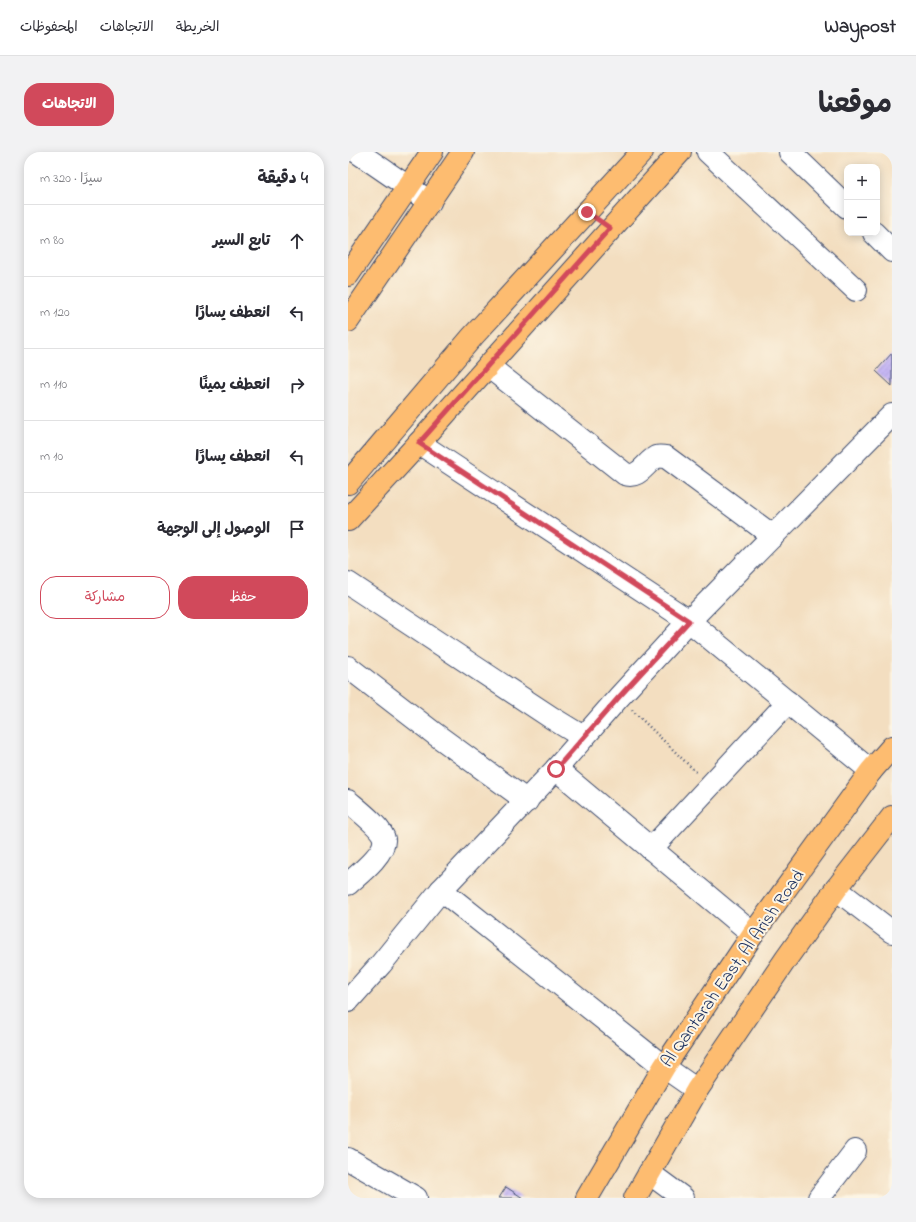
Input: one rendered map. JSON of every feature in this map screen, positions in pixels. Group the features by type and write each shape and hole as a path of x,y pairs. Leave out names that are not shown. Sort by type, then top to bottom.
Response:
{"main road":[{"path":"348,275 432,152"},
{"path":"348,321 463,152"},
{"path":"348,483 473,336 642,152"},
{"path":"348,520 680,152"},
{"path":"587,212 610,228"},
{"name":"Al Qantarah East, Al Arish Road","path":"587,1198 664,1067 753,934 871,771 892,748"},
{"path":"634,1198 697,1090 786,959 836,889 892,817"}],"street":[{"path":"357,152 430,202"},
{"path":"708,152 856,290"},
{"path":"790,152 844,204"},
{"path":"877,236 892,251"},
{"path":"488,366 625,474 635,474 656,458 666,457 773,536"},
{"path":"348,1001 381,964 441,890 527,801 689,621 892,415"},
{"path":"419,443 689,621 871,771"},
{"path":"348,583 583,737"},
{"path":"348,667 435,734 527,801"},
{"path":"651,849 788,702"},
{"path":"556,769 753,934"},
{"path":"348,801 382,832 384,838 384,846 379,853 348,884"},
{"path":"836,889 892,932"},
{"path":"441,890 664,1067 697,1090"},
{"path":"819,1198 855,1151"},
{"path":"348,1159 416,1198"},
{"path":"649,1173 683,1198"}],"path":[{"path":"619,697 698,774"}],"building":[{"path":"892,353 892,386 876,371"},
{"path":"506,1187 523,1198 499,1198"}],"route":[{"path":"556,769 583,737 689,621 419,443 610,228 587,212"}]}
